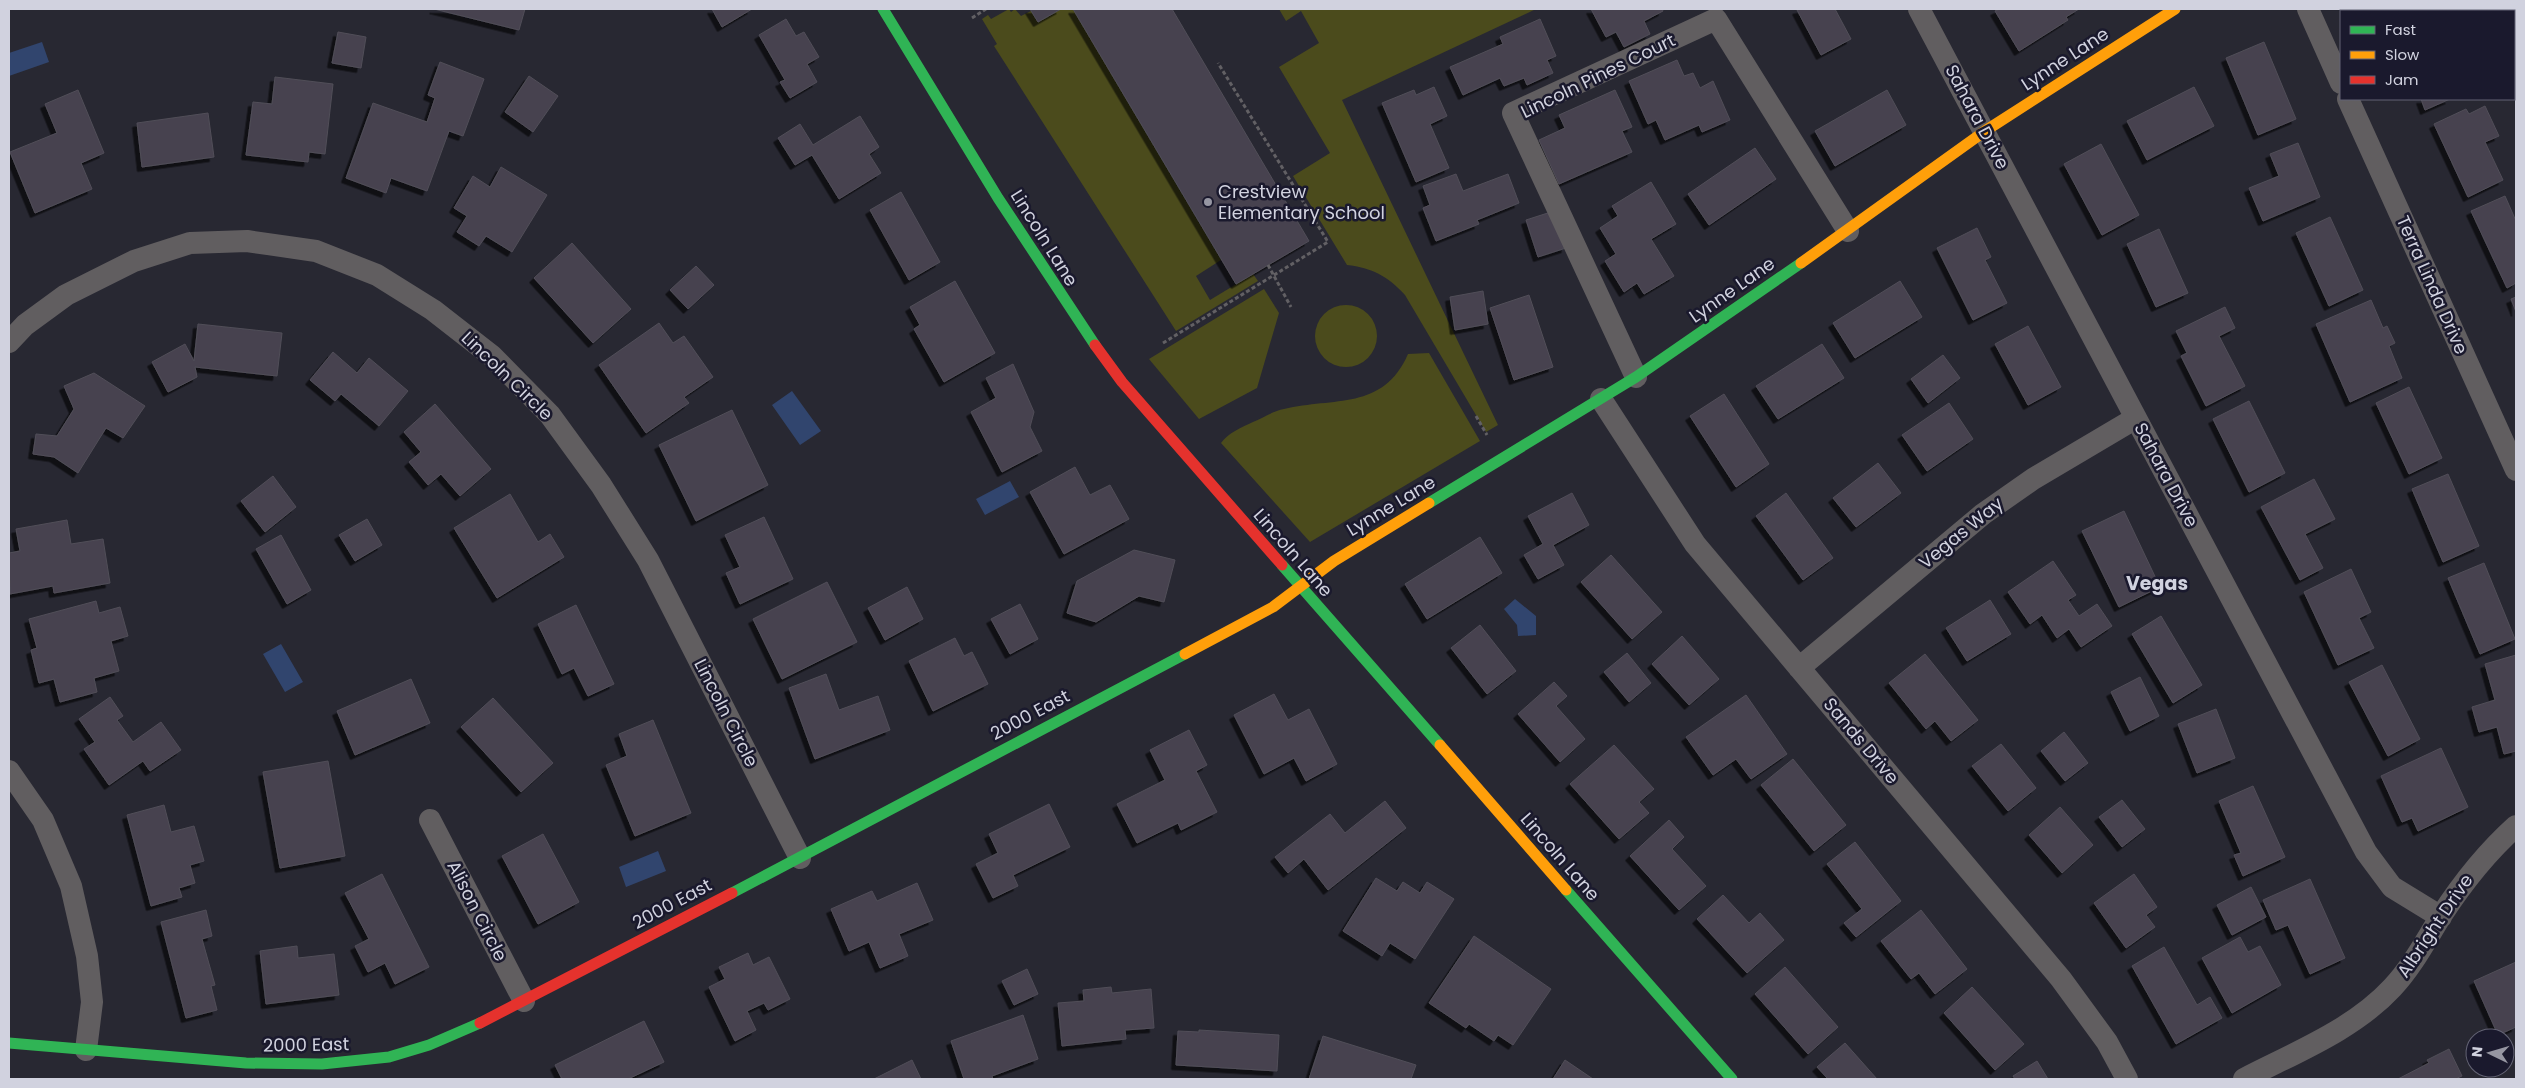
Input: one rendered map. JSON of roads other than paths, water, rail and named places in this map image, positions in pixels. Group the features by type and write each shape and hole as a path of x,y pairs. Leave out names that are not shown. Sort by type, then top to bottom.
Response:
{"street":[{"name":"Lincoln Lane","path":"883,9 1046,275 1085,334 1140,403 1732,1079"},
{"name":"Sahara Drive","path":"1919,9 2374,865 2392,887 2441,917"},
{"name":"Lynne Lane","path":"1300,587 1334,561 1636,377 1848,231 1985,131 2176,9"},
{"path":"2308,9 2340,81"},
{"name":"Lincoln Pines Court","path":"1636,377 1513,113 1716,19 1848,231"},
{"name":"Terra Linda Drive","path":"2348,100 2516,470"},
{"name":"Lincoln Circle","path":"9,342 26,325 66,296 134,261 190,243 247,240 316,251 377,275 433,310 492,356 550,415 601,485 648,560 800,858"},
{"name":"Sands Drive","path":"1601,400 1687,533 2061,979 2107,1042 2126,1079"},
{"name":"Vegas Way","path":"1800,668 1983,514 2033,478 2136,418"},
{"name":"2000 East","path":"9,1043 256,1064 348,1063 389,1057 430,1045 524,1001 800,858 1273,607 1300,587"},
{"path":"9,771 43,820 71,886 87,956 92,1002 86,1050"},
{"name":"Alison Circle","path":"430,820 524,1001"},
{"name":"Albright Drive","path":"2244,1079 2342,1026 2377,1003 2406,973 2475,867 2516,826"}],"water":[{"path":"42,42 49,62 9,76 9,53"},
{"path":"792,391 821,431 800,445 772,405"},
{"path":"1010,481 1019,497 985,515 976,499"},
{"path":"1515,599 1536,616 1536,635 1518,636 1517,625 1504,609"},
{"path":"281,644 303,682 285,692 263,654"},
{"path":"658,851 666,871 626,887 619,867"}],"place":[{"name":"Crestview Elementary School","path":"1208,202"}],"district":[{"name":"Vegas","path":"2157,583"}]}
